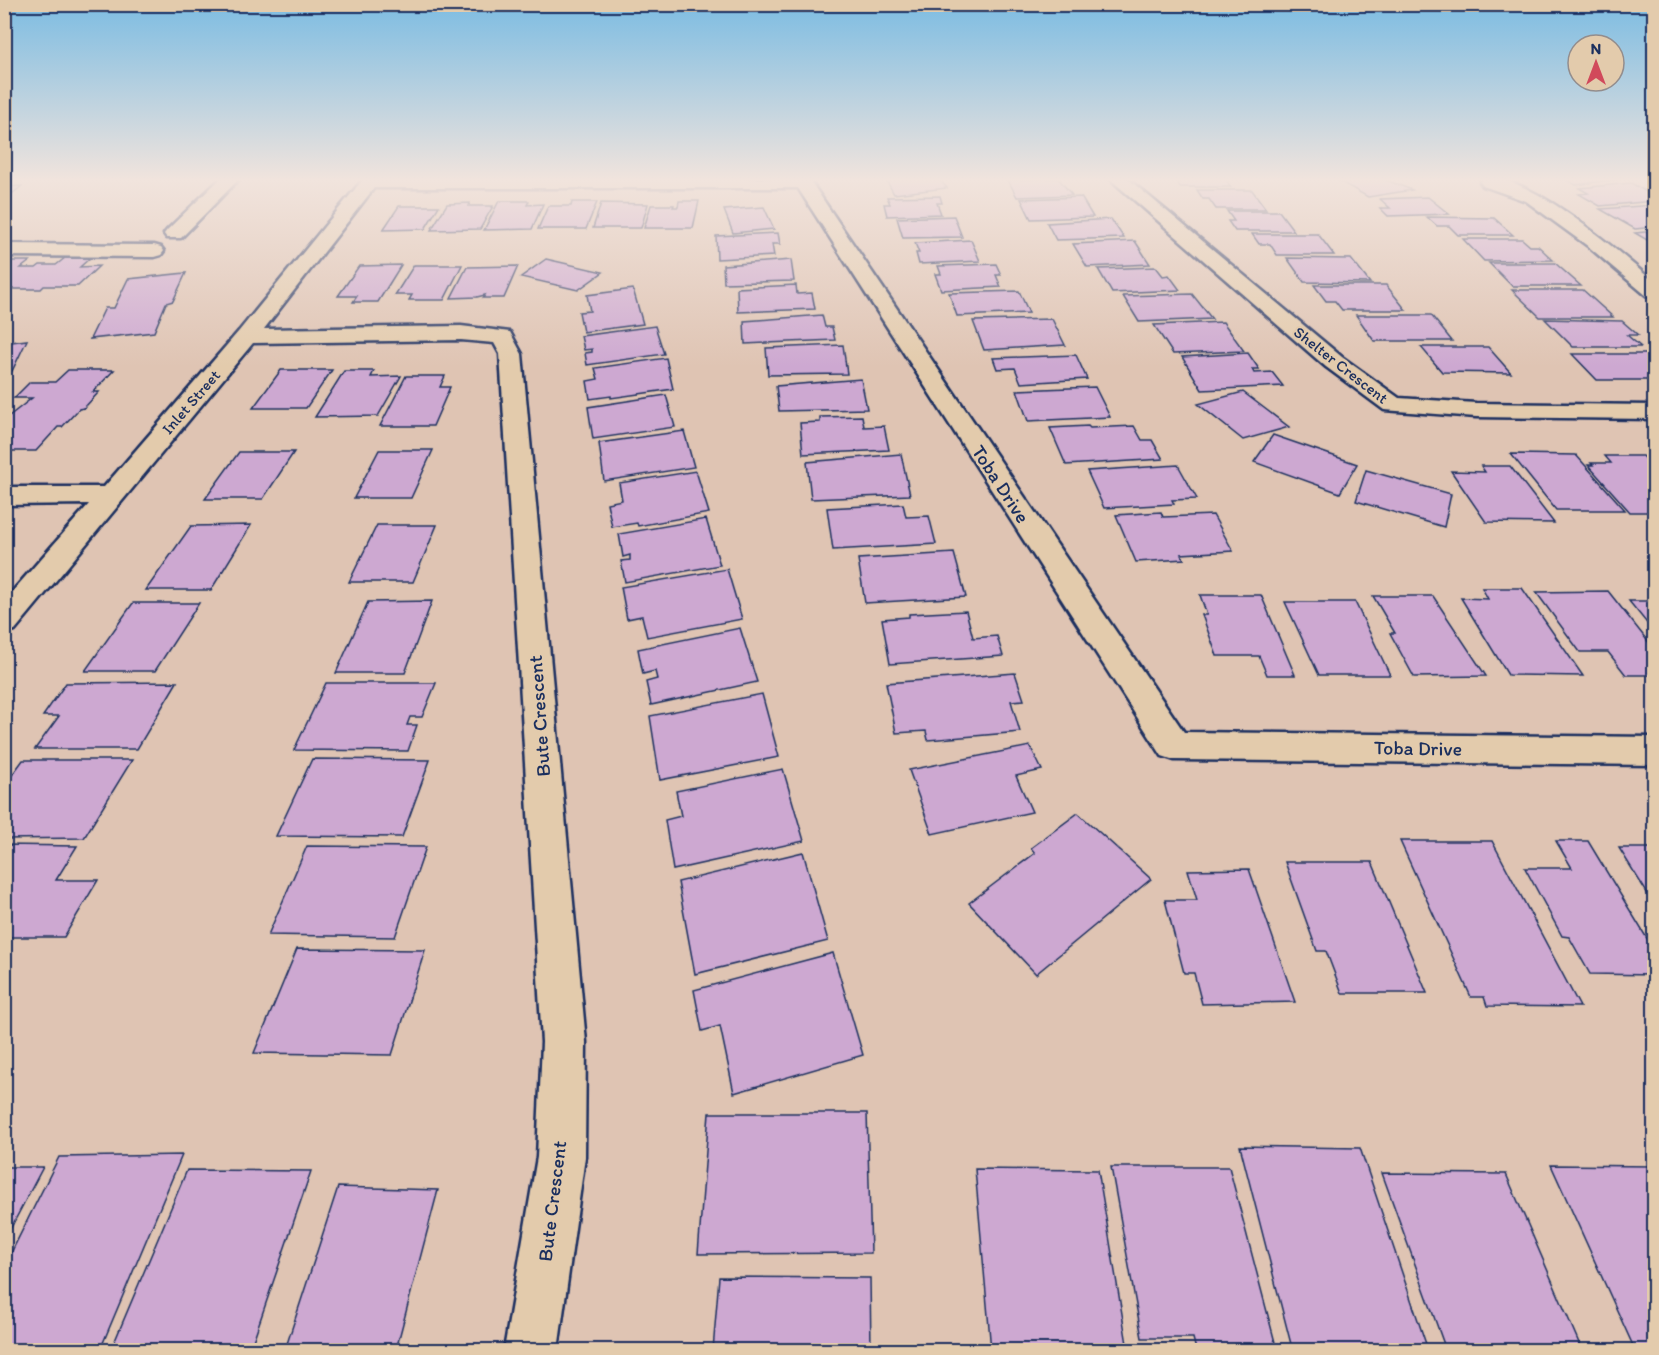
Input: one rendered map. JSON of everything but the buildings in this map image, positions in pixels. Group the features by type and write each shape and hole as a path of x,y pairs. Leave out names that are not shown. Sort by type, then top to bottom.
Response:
{"street":[{"name":"Inlet Street","path":"4,622 248,336 323,241"},
{"name":"Toba Drive","path":"841,241 1174,746 1654,751"},
{"name":"Shelter Crescent","path":"1193,241 1334,362 1393,405 1476,410 1654,412"},
{"path":"1594,241 1654,292"},
{"path":"4,250 154,251"},
{"name":"Bute Crescent","path":"248,336 461,333 502,337 511,354 564,1042 561,1157 531,1350"},
{"path":"4,496 110,495"}]}
